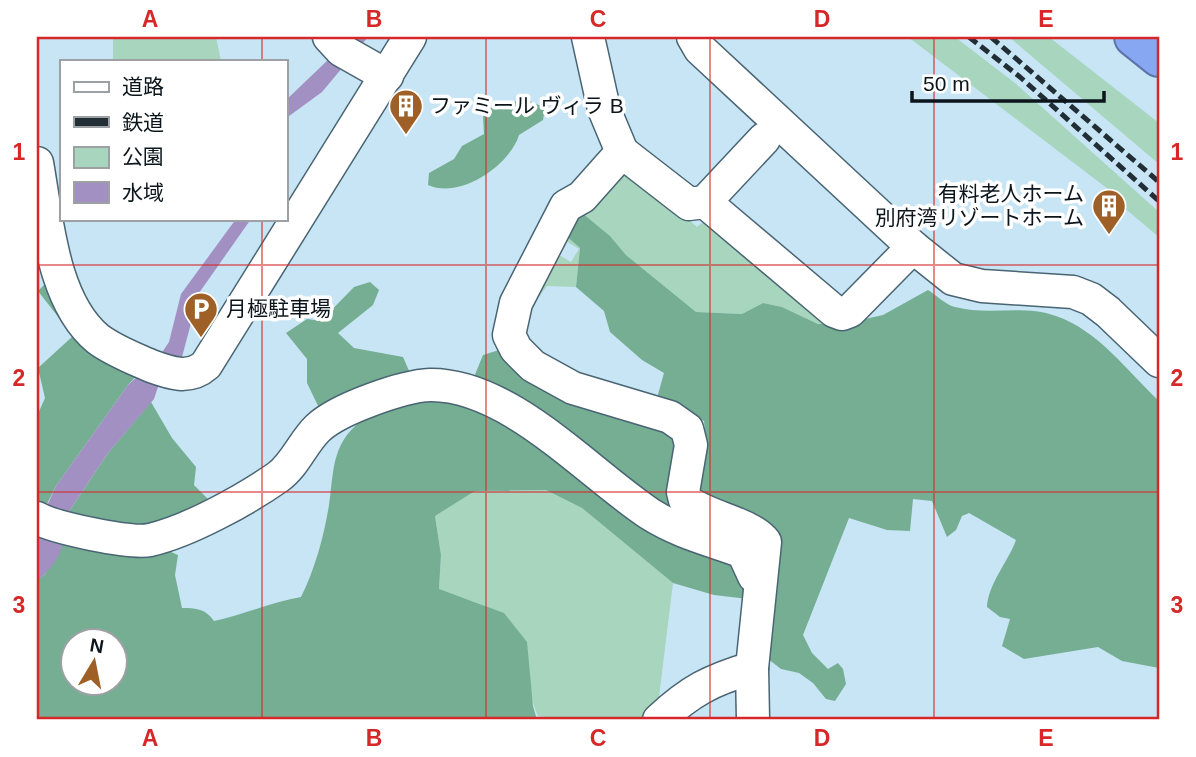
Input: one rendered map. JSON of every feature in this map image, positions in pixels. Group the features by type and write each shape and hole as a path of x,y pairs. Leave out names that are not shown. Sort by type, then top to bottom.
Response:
{"highway":[{"path":"1133,37 1159,57"}],"street":[{"path":"37,163 53,203 57,276 75,309 96,337 157,368 192,374 206,365 410,37"},
{"path":"588,37 604,109 622,152 689,204 705,202 764,139"},
{"path":"693,37 700,49 913,247 953,279 964,283 1073,292 1091,299 1159,361"},
{"path":"340,48 387,76"},
{"path":"622,152 582,197 566,206 516,303 509,335 516,349 533,366 573,388 670,417 687,429 691,445 685,500 722,520 761,536 766,549 759,589 752,668 750,710 753,720"},
{"path":"705,202 834,311 842,314 850,311 913,247"},
{"path":"46,522 147,540 176,532 281,476 319,427 356,404 428,385 457,388 488,398 538,430 653,516 689,536 743,552 759,589"},
{"path":"659,720 686,695 713,680 752,668"}],"green space":[{"path":"113,37 216,37 221,60 113,60"},
{"path":"908,37 955,37 1015,83 1159,212 1159,237 1116,201 1112,192"},
{"path":"1009,37 1049,37 1159,123 1159,164"},
{"path":"526,99 545,108 543,120 519,135 514,146 495,168 468,184 454,188 428,185 429,173 454,159 462,146 484,134 483,116 492,107"},
{"path":"635,172 697,227 707,219 843,324 818,324 782,307 763,303 742,314 696,312 626,255 610,236 581,212 618,175"},
{"path":"581,212 610,236 626,255 696,312 742,314 763,303 782,307 818,324 843,324 883,315 928,290 955,307 980,311 1044,313 1086,331 1112,353 1159,401 1159,668 1122,661 1098,647 1024,659 1002,646 1010,619 1000,617 987,607 988,598 1016,540 969,513 962,516 956,530 947,537 932,501 913,499 910,531 887,530 849,518 803,635 812,653 828,669 838,663 843,669 846,684 835,701 826,699 813,683 799,673 781,669 763,655 764,613 696,497 699,449 705,432 704,421 665,405 657,398 664,373 642,360 610,332 604,311 576,287 580,248 564,234"},
{"path":"564,234 580,248 576,287 547,286 517,326 554,252 571,262 579,249 561,238"},
{"path":"370,282 379,290 373,305 338,333 354,348 403,357 413,380 321,412 307,383 307,359 286,333 307,319 321,321 354,287"},
{"path":"46,283 139,373 56,486 44,510 37,509 37,416 45,398 38,368 73,336 38,291"},
{"path":"499,350 506,351 681,439 685,521 472,382 483,355"},
{"path":"414,397 466,402 740,564 748,599 714,595 673,583 582,508 546,490 475,491 435,516 441,555 439,589 504,613 527,642 533,706 537,720 37,720 37,581 45,574 66,537 164,549 178,555 175,575 182,608 200,610 214,621 301,597 322,540 333,470 339,450 360,422"},
{"path":"151,402 172,438 196,467 194,485 209,500 210,508 137,532 64,519 108,453"},
{"path":"546,490 582,508 673,583 657,713 650,720 564,720 538,716 524,645 518,631 509,620 497,612 439,590 441,555 435,516 475,491"}],"water":[{"path":"352,37 368,37 322,92 287,118 287,99"},
{"path":"235,220 250,220 199,293 182,357 160,381 154,399 108,453 64,519 64,537 60,553 37,581 37,528 56,486 128,385 159,357 169,342 181,294"}],"railway":[{"path":"969,37 1020,77 1159,201"},
{"path":"991,37 1159,182"}],"place":[{"name":"ファミール ヴィラ B","path":"406,136"},
{"name":"有料老人ホーム 別府湾リゾートホーム","path":"1109,236"},
{"name":"月極駐車場","path":"201,339"}]}
